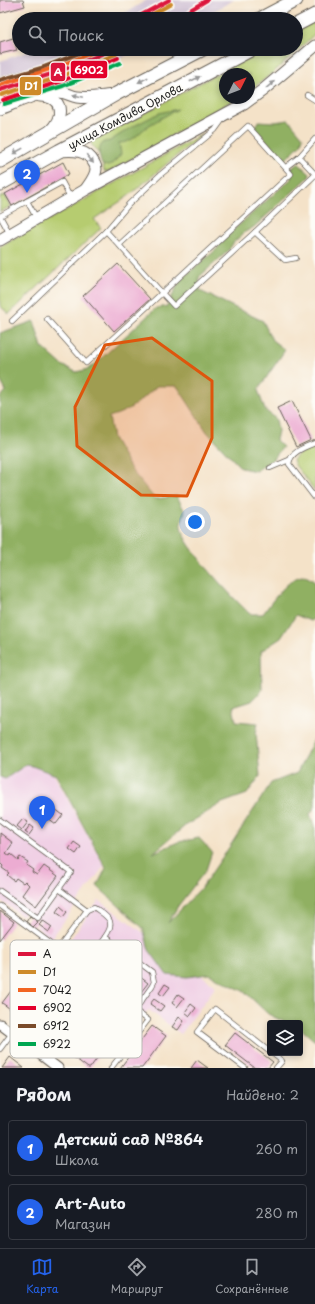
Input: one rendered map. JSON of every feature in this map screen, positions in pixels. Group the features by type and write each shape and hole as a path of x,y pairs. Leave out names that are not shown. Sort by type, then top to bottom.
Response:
{"main road":[{"path":"273,12 296,0"},
{"path":"303,21 315,15"},
{"name":"улица Комдива Орлова","path":"0,161 116,94 189,56"},
{"name":"улица Комдива Орлова","path":"0,184 59,151 239,56"}],"street":[{"path":"0,240 85,190 226,115 263,90 315,46"},
{"path":"0,109 49,92 60,92 76,97 86,98 116,94"},
{"path":"34,96 47,96 54,99 60,112 58,120 44,136"},
{"path":"59,151 74,150 83,152 92,159 96,167 95,174 85,190"},
{"path":"0,1024 10,1032"},
{"path":"45,1058 58,1068"}],"lane":[{"path":"307,95 315,100"},
{"path":"12,321 106,231 129,204 160,175 215,130 226,115"},
{"path":"46,319 86,364 291,174 248,126 119,245"},
{"path":"286,168 315,139"},
{"path":"106,231 174,306 315,175 298,157"},
{"path":"10,234 0,216 62,182 72,198"},
{"path":"27,201 37,219"},
{"path":"255,232 285,260 296,258"},
{"path":"270,468 289,460 293,453 315,443"},
{"path":"289,460 289,464 315,498"},
{"path":"0,820 71,872 38,918 0,891"},
{"path":"59,889 87,910"},
{"path":"0,906 46,940"},
{"path":"65,940 87,910 94,907 110,920 112,927 103,940"},
{"path":"105,937 109,940"},
{"path":"142,965 152,972 154,982 142,1000"},
{"path":"245,1068 198,1032 215,1009 267,1049"},
{"path":"142,1015 148,1020 142,1028"},
{"path":"0,1049 10,1036"},
{"path":"276,1056 282,1061 276,1068"},
{"path":"111,1068 119,1058"},
{"path":"235,1068 239,1063"}],"highlighted area":[{"path":"152,338 212,381 212,438 187,496 141,495 77,446 75,407 105,345"}],"shaded area":[{"path":"147,0 234,0 212,12 127,12"},
{"path":"15,56 125,56 63,82 39,85 0,96 0,61"},
{"path":"0,676 104,866 51,939 36,927 40,921 26,911 22,916 0,900"},
{"path":"99,900 216,986 181,1034 149,1010 142,1015 142,940 70,940"}],"green space":[{"path":"315,21 315,34 303,45 303,27"},
{"path":"250,56 291,56 255,86 255,68 228,68"},
{"path":"219,73 219,104 227,104 109,172 104,171 101,157 91,142"},
{"path":"178,109 148,126 132,139 124,143 119,143 121,154 109,166 102,165 99,156 100,147 104,142 110,141 130,128 159,113"},
{"path":"289,120 303,137 301,144 285,160 280,157 255,128 258,121 274,122"},
{"path":"204,133 127,197 94,219 101,228 9,314 0,306 0,247"},
{"path":"298,163 310,174 309,177 254,227 245,232 234,242 228,251 199,277 200,291 263,321 272,340 285,350 258,390 265,410 276,419 278,431 276,440 283,447 273,459 256,471 241,468 207,432 177,386 157,386 129,409 109,417 113,438 132,471 155,499 177,496 185,512 181,527 190,546 210,572 250,614 263,614 281,591 293,580 299,577 305,576 315,582 315,618 310,621 296,615 281,638 261,651 262,690 252,701 233,707 236,721 258,723 256,733 260,776 247,794 222,803 186,825 153,853 178,842 199,838 212,852 206,870 178,906 168,923 202,887 271,783 297,773 315,737 315,807 310,814 315,829 315,1041 303,1031 303,1020 280,1020 268,1014 245,992 209,974 187,977 167,975 149,950 143,928 97,886 106,868 56,775 27,764 5,779 0,777 0,398 6,391 0,380 0,333 34,321 42,347 62,365 76,372 85,370 94,365 156,308 167,306 181,279 217,249 224,238 291,179 292,168"},
{"path":"5,195 11,206 0,212 0,197"},
{"path":"315,446 315,491 295,465 293,460 300,453"}],"building":[{"path":"0,0 23,0 25,6 0,13"},
{"path":"12,38 12,51 0,54 0,42"},
{"path":"24,70 27,77 0,85 0,77"},
{"path":"63,162 69,174 12,206 5,194"},
{"path":"118,264 150,299 114,331 83,296"},
{"path":"292,401 311,440 296,447 277,408"},
{"path":"55,809 63,815 56,824 48,818"},
{"path":"23,819 28,822 22,830 17,826"},
{"path":"30,825 34,828 29,835 25,832"},
{"path":"0,833 13,843 6,853 10,856 11,854 18,860 20,857 28,862 26,865 37,875 44,866 58,876 36,906 22,895 29,885 25,881 23,883 16,878 14,881 7,875 9,873 2,868 3,866 0,863"},
{"path":"74,842 81,847 76,854 69,849"},
{"path":"60,906 67,912 63,917 56,912"},
{"path":"0,911 14,922 0,940"},
{"path":"30,916 38,922 33,927 26,922"},
{"path":"42,920 52,927 49,932 39,925"},
{"path":"142,978 148,983 142,991"},
{"path":"165,984 170,987 163,996 159,993"},
{"path":"10,992 10,1009 2,1003"},
{"path":"178,994 184,998 177,1007 172,1003"},
{"path":"154,999 164,1006 160,1011 150,1004"},
{"path":"191,1004 196,1008 190,1016 185,1012"},
{"path":"179,1017 184,1021 178,1030 172,1027"},
{"path":"152,1026 166,1036 142,1068 120,1068 128,1058 142,1058 142,1039"},
{"path":"235,1033 273,1062 268,1068 255,1068 225,1045"},
{"path":"10,1057 24,1068 2,1068"},
{"path":"75,1058 97,1058 90,1068"},
{"path":"197,1060 208,1068 191,1068"}],"transit line":[{"name":"A","path":"147,12 169,0"},
{"name":"A","path":"187,12 207,0"},
{"name":"D1","path":"157,12 171,4"},
{"name":"6912","path":"0,80 41,68 72,56"},
{"name":"7042","path":"0,85 56,67 84,56"},
{"name":"A","path":"0,90 58,72 97,56"},
{"name":"D1","path":"1,95 60,77 111,56"},
{"name":"6902","path":"3,100 62,81 118,58"},
{"name":"6922","path":"4,104 63,86 120,63"}],"place":[{"name":"Art-Auto","path":"27,193"},
{"name":"Детский сад №864","path":"42,829"}]}
